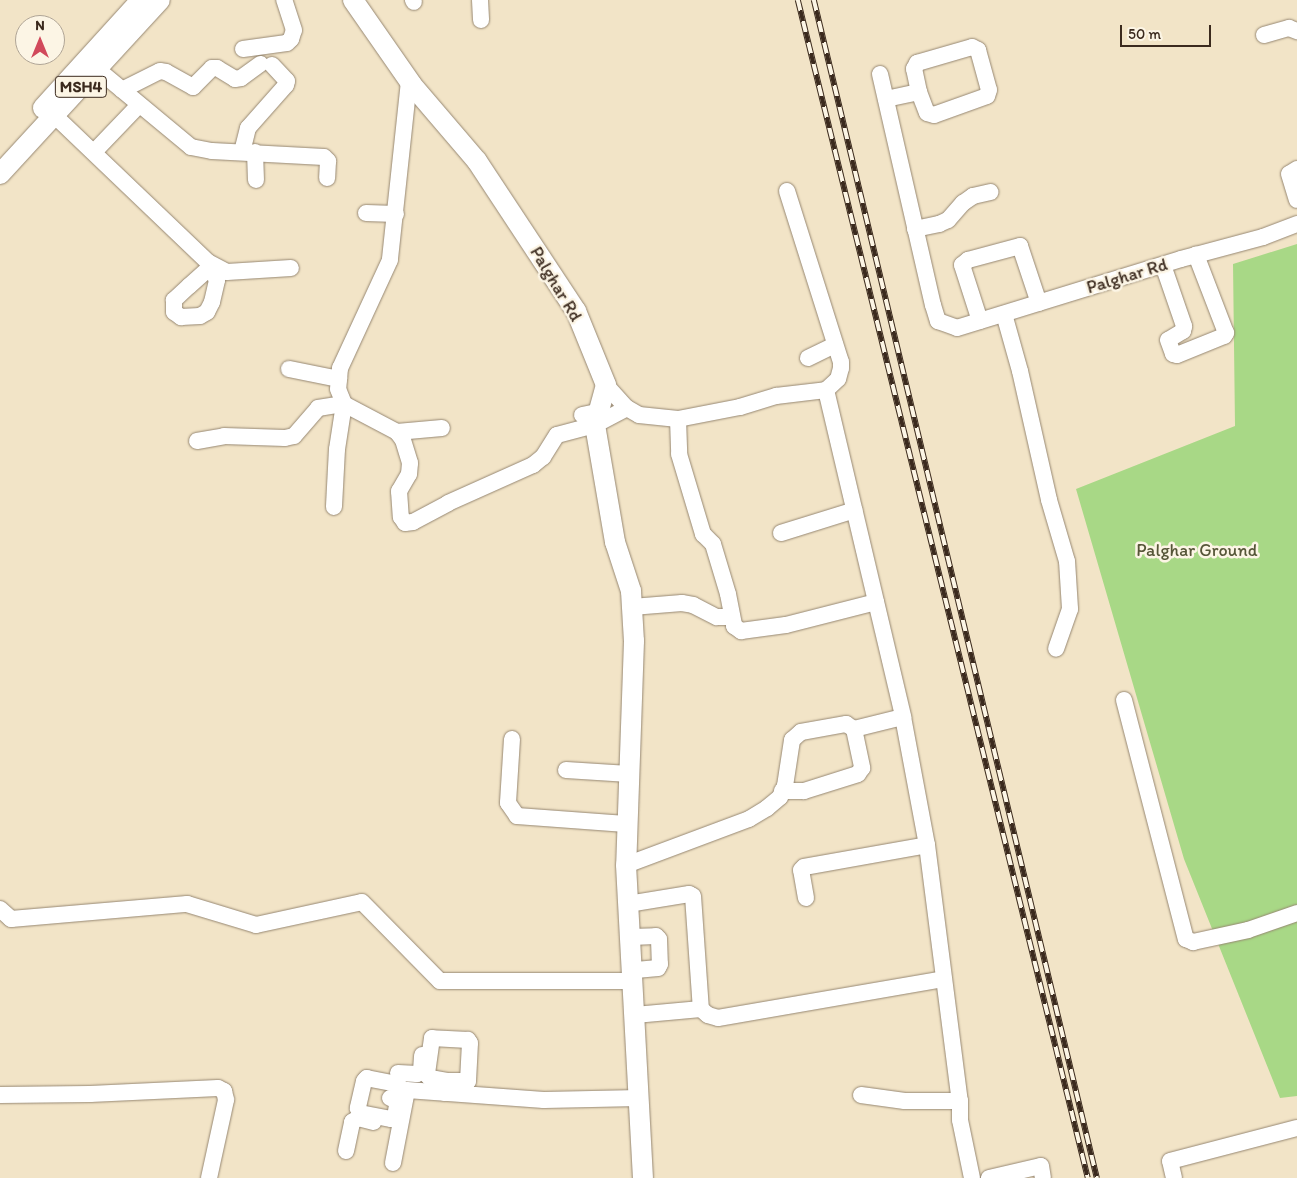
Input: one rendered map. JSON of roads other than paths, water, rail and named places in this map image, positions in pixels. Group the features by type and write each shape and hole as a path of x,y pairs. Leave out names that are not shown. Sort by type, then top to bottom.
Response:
{"main road":[{"name":"MSH4","path":"0,156 140,0"},
{"name":"MSH4","path":"0,174 160,0"},
{"name":"Palghar Rd","path":"353,0 409,81 477,161 576,311 606,385"},
{"path":"606,385 591,417 615,542 631,590 634,641 626,865 643,1178"}],"street":[{"path":"243,49 287,43 291,39 294,30 284,0"},
{"path":"481,20 482,0"},
{"path":"1264,35 1289,28 1297,32"},
{"path":"972,47 978,50 989,90 987,96 934,115 928,113 919,92 914,69 916,63 972,47"},
{"path":"122,90 160,71 166,72 193,87 212,68 217,68 235,79 241,78 266,64 287,81 286,86 248,128 248,152 256,180"},
{"path":"97,69 191,147 324,157 328,161 327,178"},
{"path":"880,74 915,230 948,220 963,203 973,196 991,192"},
{"path":"334,507 337,449 344,404 338,389 340,368 390,260 409,81"},
{"path":"886,99 919,92"},
{"path":"94,152 139,105"},
{"path":"54,115 197,254 217,271 291,268"},
{"path":"1297,169 1289,174 1297,200"},
{"path":"788,191 842,368 838,378 826,390 903,717 927,845 960,1101 960,1120 972,1178"},
{"path":"366,213 396,214"},
{"name":"Palghar Rd","path":"915,230 938,321 957,328 1196,255 1264,237 1297,224"},
{"path":"980,321 962,265 968,260 1020,246 1039,303"},
{"path":"1163,265 1184,326 1183,331 1168,340 1173,354 1176,355 1224,336 1226,333 1196,255"},
{"path":"1004,314 1020,371 1049,500 1066,561 1070,609 1056,649"},
{"path":"808,358 835,345"},
{"path":"289,369 339,379"},
{"name":"Palghar Rd","path":"606,385 627,408 639,415 678,419 740,407 776,396 826,390"},
{"path":"197,441 224,436 285,438 294,436 318,408 344,404 397,432 403,440 410,463 409,474 399,491 401,517 405,522 413,522 448,503 533,465 543,456 557,435 591,417 627,408"},
{"path":"678,419 679,454 703,534 713,544 728,594 734,626 741,630 786,625 876,602"},
{"path":"397,432 442,428"},
{"path":"781,533 855,510"},
{"path":"632,607 682,603 693,604 717,616 732,617"},
{"path":"1124,700 1186,939 1194,942 1248,930 1297,913"},
{"path":"626,865 749,819 768,808 782,791 792,740 802,732 846,724 854,729 903,717"},
{"path":"782,791 804,791 858,774 862,768 854,729"},
{"path":"512,739 508,803 517,816 626,824"},
{"path":"566,770 629,774"},
{"path":"806,898 801,870 804,867 927,845"},
{"path":"628,904 689,894 693,896 700,1004 708,1015 718,1018 944,979"},
{"path":"0,909 11,919 187,904 256,925 362,902 440,981 633,975 658,968 660,964 659,939 656,936 630,937"},
{"path":"656,1003 700,1004"},
{"path":"635,1015 700,1004"},
{"path":"379,1072 417,1074 422,1071 422,1046"},
{"path":"388,1160 400,1098 398,1073"},
{"path":"400,1098 446,1087 544,1100 640,1098"},
{"path":"0,1095 90,1094 218,1088 224,1091 226,1100 209,1178"},
{"path":"861,1095 905,1101 960,1101"},
{"path":"346,1151 352,1122 358,1118 386,1125 392,1140"},
{"path":"1174,1178 1170,1161 1297,1128"},
{"path":"988,1178 1042,1172"}],"railway":[{"path":"798,0 1088,1178"},
{"path":"814,0 1097,1178"}],"park label":[{"name":"Palghar Ground","path":"1197,550"}]}
